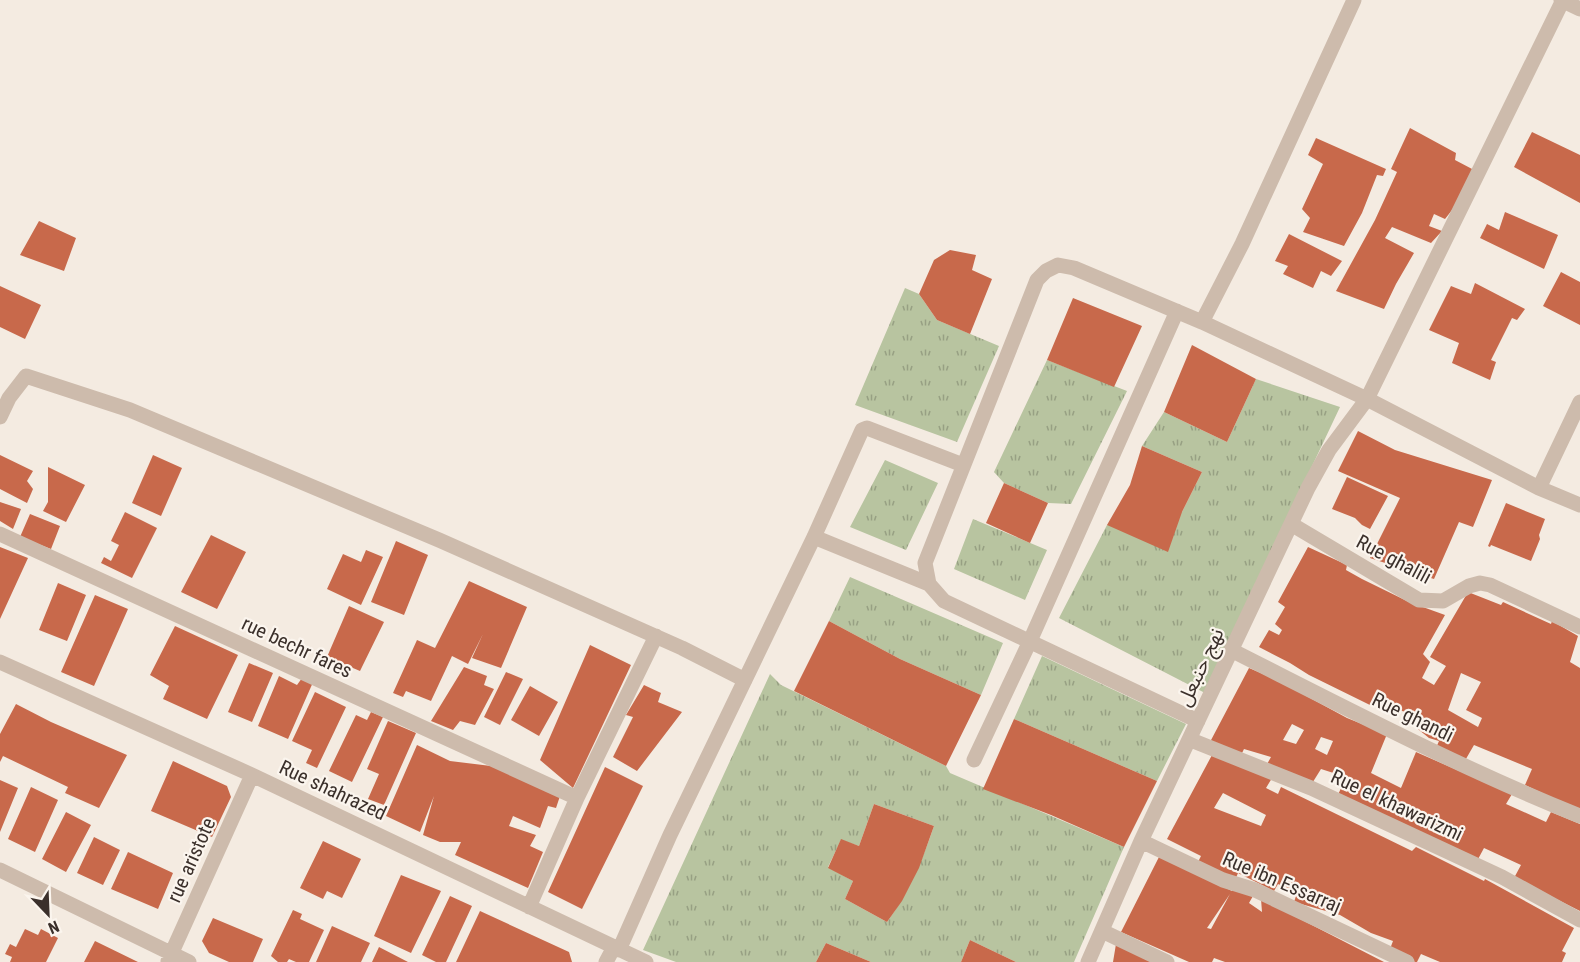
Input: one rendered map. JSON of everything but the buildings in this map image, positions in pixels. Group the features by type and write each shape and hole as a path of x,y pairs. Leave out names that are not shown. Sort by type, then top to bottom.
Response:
{"street":[{"path":"1202,321 1242,244 1354,0"},
{"path":"1562,0 1580,9"},
{"name":"نهج حنبعل","path":"1088,962 1141,841 1191,740 1291,524 1329,450 1367,399 1562,0"},
{"path":"929,584 925,563 1037,280 1046,271 1058,265 1074,268 1202,321 1367,399 1539,488 1580,505"},
{"path":"975,760 1177,311"},
{"path":"0,417 9,399 26,376 130,410 439,540 656,636 745,680"},
{"path":"1539,488 1580,402"},
{"path":"606,962 617,949 864,428 963,465"},
{"name":"Rue ghalili","path":"1291,524 1419,600 1443,601 1469,586 1490,585 1580,627"},
{"name":"rue bechr fares","path":"0,534 577,798"},
{"path":"814,537 929,584 944,601 1198,721"},
{"path":"529,907 577,798 656,636"},
{"name":"Rue ghandi","path":"1232,650 1405,738 1580,816"},
{"name":"Rue shahrazed","path":"0,662 252,775 646,962"},
{"name":"Rue el khawarizmi","path":"1191,740 1311,789 1502,876 1580,920"},
{"name":"rue aristote","path":"170,958 252,775"},
{"name":"Rue ibn Essarraj","path":"1141,841 1223,880 1255,890 1407,962"},
{"path":"1,873 170,958 189,962"},
{"path":"1102,931 1167,962"}],"green space":[{"path":"905,288 919,294 937,320 999,346 957,442 855,405"},
{"path":"1047,360 1127,391 1071,504 1048,503 1004,483 994,472"},
{"path":"1256,379 1340,407 1205,693 1059,618 1107,525 1182,512 1202,472 1142,446 1164,412 1227,442"},
{"path":"885,460 938,483 906,550 850,527"},
{"path":"973,519 1047,550 1025,600 954,569"},
{"path":"850,577 1003,643 981,695 900,659 829,621"},
{"path":"1042,656 1186,724 1157,781 1014,719"},
{"path":"770,674 781,685 946,766 950,773 1124,847 1074,962 1016,962 970,940 961,962 871,962 826,943 816,962 676,962 643,950","holes":["874,804 934,826 914,876 887,922 845,899 853,881 828,867 841,840 859,846"]}]}
